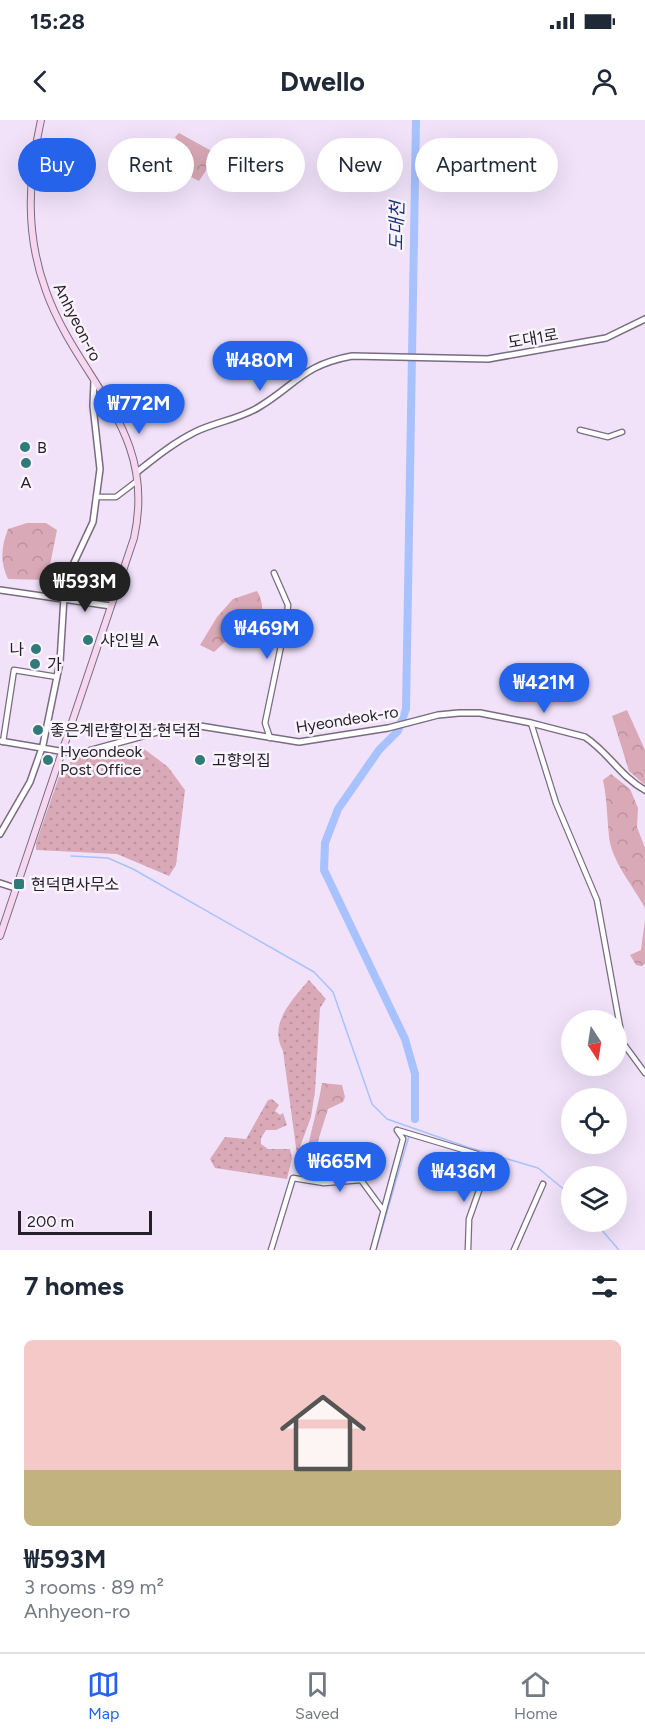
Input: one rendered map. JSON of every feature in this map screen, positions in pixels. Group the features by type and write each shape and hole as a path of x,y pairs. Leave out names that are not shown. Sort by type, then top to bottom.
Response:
{"main road":[{"name":"Anhyeon-ro","path":"0,936 111,606 138,517 138,475 125,431 63,329 47,294 34,254 30,180 41,120"}],"street":[{"name":"도대1로","path":"138,475 173,444 197,431 258,408 314,366 352,356 395,359 488,359 515,356 606,338 645,320"},
{"path":"0,834 30,782 42,748 57,677 64,597 71,569 93,522 100,469 93,406 94,381"},
{"path":"580,430 589,430 599,436 608,437 622,432"},
{"path":"97,496 116,497 138,475"},
{"path":"271,739 265,723 288,605 274,573"},
{"path":"0,590 64,597 111,606"},
{"path":"1,741 14,670 57,677"},
{"name":"Hyeondeok-ro","path":"1,741 62,754 87,752 176,727 200,726 288,742 309,741 459,713 531,723 585,737 598,745 626,775 645,790"},
{"path":"531,723 556,803 597,900 623,1043 645,1073"},
{"path":"0,883 15,888"},
{"path":"373,1250 403,1139 397,1130 477,1154 481,1185 469,1219 468,1250"},
{"path":"271,1250 293,1178 324,1183 361,1180 383,1210"},
{"path":"514,1250 543,1184"}],"green space":[{"path":"179,133 188,138 176,138"},
{"path":"194,141 206,148 206,170 199,181 194,178"},
{"path":"27,523 46,523 57,530 47,580 8,579 5,573 2,555 8,529"},
{"path":"257,591 262,611 255,646 233,635 214,652 200,645 217,617 233,599"},
{"path":"627,710 645,750 645,785 629,771 612,716"},
{"path":"139,745 168,767 185,790 176,865 169,876 117,854 36,850 36,843 62,768 75,759"},
{"path":"611,774 630,789 638,808 637,827 645,848 645,908 618,864 611,845 603,780"},
{"path":"645,920 645,964 641,966 636,965 630,955 641,950"},
{"path":"309,980 326,999 320,1008 315,1091 311,1117 297,1155 283,1051 278,1031 289,1004"},
{"path":"322,1083 342,1085 345,1097 343,1102 328,1109 318,1141 323,1158 324,1180 304,1175"},
{"path":"272,1099 279,1105 275,1111 280,1115 283,1113 287,1125 276,1130 266,1130 261,1138 261,1144 268,1149 290,1149 292,1158 287,1179 215,1168 210,1159 225,1137 246,1139 268,1100"}],"waterway":[{"name":"도대천","path":"415,1119 415,1074 405,1039 324,870 325,843 338,809 379,750 398,731 406,709 416,120"},
{"path":"71,856 108,858 133,869 314,972 333,992 372,1104 387,1119 467,1147 538,1168 561,1187"},
{"path":"376,1250 409,1136"},
{"path":"603,1232 619,1250"}],"place":[{"name":"B","path":"25,447"},
{"name":"A","path":"26,463"},
{"name":"샤인빌 A","path":"88,640"},
{"name":"나","path":"36,649"},
{"name":"가","path":"35,664"},
{"name":"좋은계란할인점 현덕점","path":"38,730"},
{"name":"Hyeondeok Post Office","path":"48,760"},
{"name":"고향의집","path":"200,760"},
{"name":"현덕면사무소","path":"19,884"}]}
